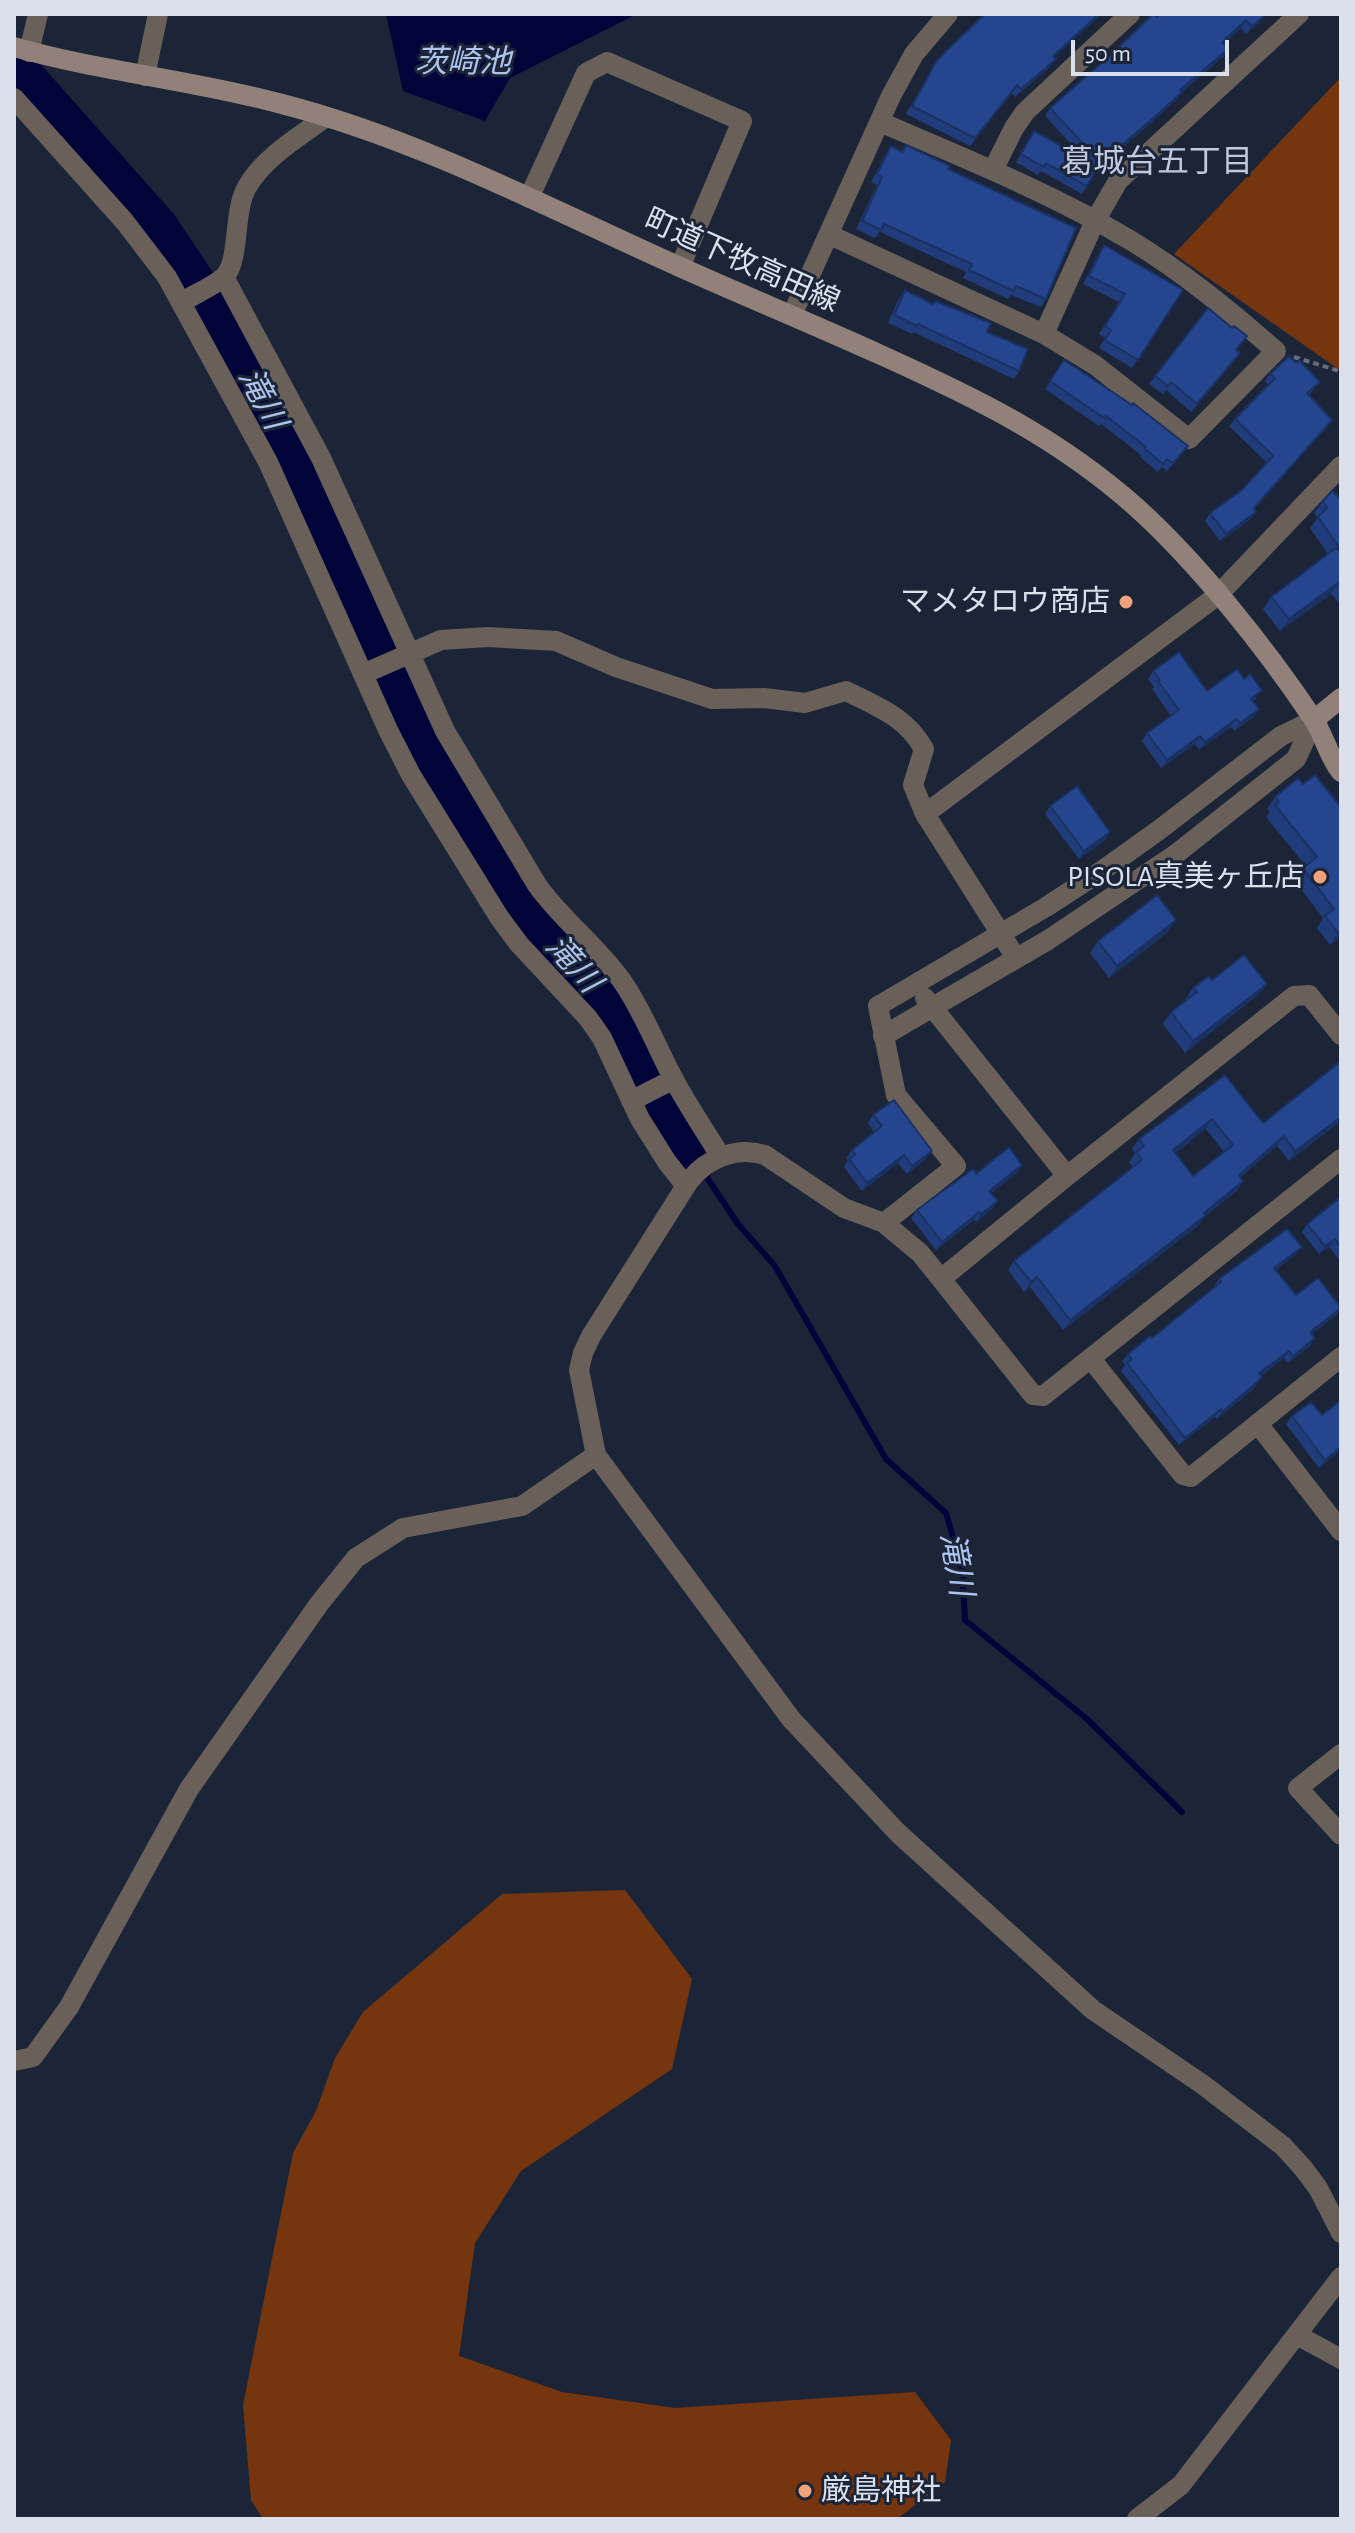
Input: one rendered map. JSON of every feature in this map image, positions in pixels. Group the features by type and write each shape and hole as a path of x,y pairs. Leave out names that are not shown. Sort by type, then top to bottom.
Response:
{"street":[{"path":"22,50 38,14"},
{"path":"145,76 158,14"},
{"path":"792,315 891,96 914,54 948,14"},
{"path":"993,170 1025,112 1130,14"},
{"path":"1044,334 1095,221 1118,181 1299,14"},
{"name":"町道下牧高田線","path":"22,50 282,103 385,136 966,393 1019,421 1070,454 1136,508 1181,552 1218,595 1314,720"},
{"path":"529,198 586,73 607,62 742,121 680,267"},
{"path":"14,98 148,249 182,302 282,489 388,730 411,775 499,917 602,1038 631,1101 667,1162 691,1180"},
{"path":"182,302 224,277 233,253 239,205 261,168 326,117"},
{"path":"830,235 1044,334 1095,365 1189,439 1276,351 1198,286 1129,240 993,170 880,122"},
{"path":"224,277 321,458 445,731 537,885 554,908 621,980 674,1079 721,1157"},
{"path":"925,814 1218,595 1341,466"},
{"path":"363,674 441,640 473,637 556,641 616,667 712,699 764,698 805,703 846,691 893,714 915,733 924,749 913,785 925,814 1016,958"},
{"path":"884,1223 956,1166 896,1095 878,1006 1103,870 1281,736 1314,720 1341,698"},
{"path":"1314,720 1341,738"},
{"path":"1314,720 1341,772"},
{"path":"883,1036 1093,911 1176,854 1296,759 1314,720"},
{"path":"916,985 1067,1176"},
{"path":"941,1279 1294,996 1309,995 1341,1035"},
{"path":"631,1101 674,1079"},
{"path":"1341,1159 1043,1396 1033,1395 920,1253 884,1223 844,1208 765,1155 735,1151 721,1157 691,1180 591,1336 579,1370 596,1455 767,1689 823,1755 898,1833 1093,2010 1202,2084 1283,2146 1318,2188 1341,2233"},
{"path":"1091,1359 1183,1475 1191,1477 1341,1357"},
{"path":"1258,1424 1341,1531"},
{"path":"14,2061 33,2057 69,2007 189,1789 319,1604 356,1558 403,1528 522,1506 596,1455"},
{"path":"1337,1766 1298,1788 1341,1835"},
{"path":"1137,2519 1181,2485 1341,2277"},
{"path":"1297,2335 1341,2359"}],"path":[{"path":"1276,351 1341,374"}],"shaded area":[{"path":"1341,77 1341,371 1174,254"},
{"path":"625,1890 692,1979 672,2069 521,2171 475,2243 459,2356 562,2392 675,2408 915,2392 951,2440 945,2482 897,2519 263,2519 251,2500 243,2405 293,2153 316,2111 335,2058 363,2012 502,1894"}],"water":[{"name":"茨崎池","path":"386,14 637,14 510,78 485,121 403,91"}],"building":[{"path":"985,14 1099,14 1053,56 1056,59 1021,89 1017,85 975,138 912,106 936,62"},
{"path":"1153,14 1157,17 1160,14 1265,15 1252,26 1246,20 1222,42 1228,49 1101,163 1050,108"},
{"path":"1034,131 1098,166 1087,186 1046,163 1044,167 1021,154"},
{"path":"906,145 950,166 948,169 1076,228 1046,299 1016,286 1014,291 969,270 972,264 884,224 881,230 862,221 882,177 877,174 891,146 903,152"},
{"path":"1104,245 1183,290 1138,360 1105,340 1111,330 1105,326 1125,294 1089,276"},
{"path":"905,290 933,304 935,301 991,323 987,332 1028,349 1019,371 894,315"},
{"path":"1208,308 1247,336 1236,350 1240,353 1197,404 1171,382 1168,386 1155,376"},
{"path":"1289,356 1296,363 1299,360 1320,382 1307,393 1332,420 1254,508 1256,512 1226,534 1210,513 1242,490 1273,456 1235,419 1275,378 1270,374"},
{"path":"1064,360 1133,403 1188,446 1173,463 1167,459 1163,464 1106,416 1104,418 1050,381"},
{"path":"1332,491 1341,500 1341,550 1318,517 1327,508 1323,501"},
{"path":"1336,548 1341,553 1341,584 1339,582 1289,619 1271,597"},
{"path":"1179,652 1207,691 1237,669 1244,679 1250,674 1262,690 1251,699 1259,709 1240,723 1236,719 1205,742 1200,736 1167,760 1147,733 1179,710 1153,671"},
{"path":"1315,775 1341,807 1341,931 1338,933 1325,916 1334,909 1303,868 1317,857 1275,805 1279,802 1275,797 1298,778 1303,784"},
{"path":"1077,786 1110,832 1084,851 1050,806"},
{"path":"1157,895 1176,920 1117,966 1098,941"},
{"path":"1244,955 1267,984 1193,1041 1171,1012 1197,992 1193,988 1209,976 1212,980"},
{"path":"1340,1062 1341,1117 1295,1151 1284,1136 1239,1175 1243,1181 1204,1213 1205,1216 1070,1320 1037,1277 1031,1282 1014,1261 1142,1160 1136,1152 1144,1146 1139,1139 1225,1075 1263,1123","holes":["1212,1119 1233,1145 1193,1176 1173,1150"]},
{"path":"894,1100 932,1151 912,1166 904,1155 867,1183 849,1159 855,1154 852,1150 882,1126 873,1115"},
{"path":"1009,1147 1022,1165 989,1191 998,1201 942,1242 917,1210 973,1169 976,1174"},
{"path":"1341,1197 1341,1247 1335,1239 1325,1246 1307,1224"},
{"path":"1287,1229 1302,1247 1274,1268 1296,1295 1318,1278 1341,1308 1310,1332 1315,1338 1293,1356 1289,1351 1259,1373 1262,1377 1256,1383 1185,1438 1127,1363 1132,1359 1128,1354 1221,1282 1219,1279"},
{"path":"1341,1400 1341,1447 1325,1460 1292,1416 1311,1402 1322,1415"}],"waterway":[{"name":"滝川","path":"14,63 159,226 216,311 311,493 409,715 438,770 532,919 606,1001 663,1108 697,1162"},
{"name":"滝川","path":"704,1173 738,1224 775,1266 886,1459 946,1513 962,1568 965,1620 1087,1719 1182,1812"}],"place":[{"name":"マメタロウ商店","path":"1126,602"},
{"name":"PISOLA真美ヶ丘店","path":"1320,877"},
{"name":"厳島神社","path":"805,2491"}],"district":[{"name":"葛城台五丁目","path":"1157,162"}]}
